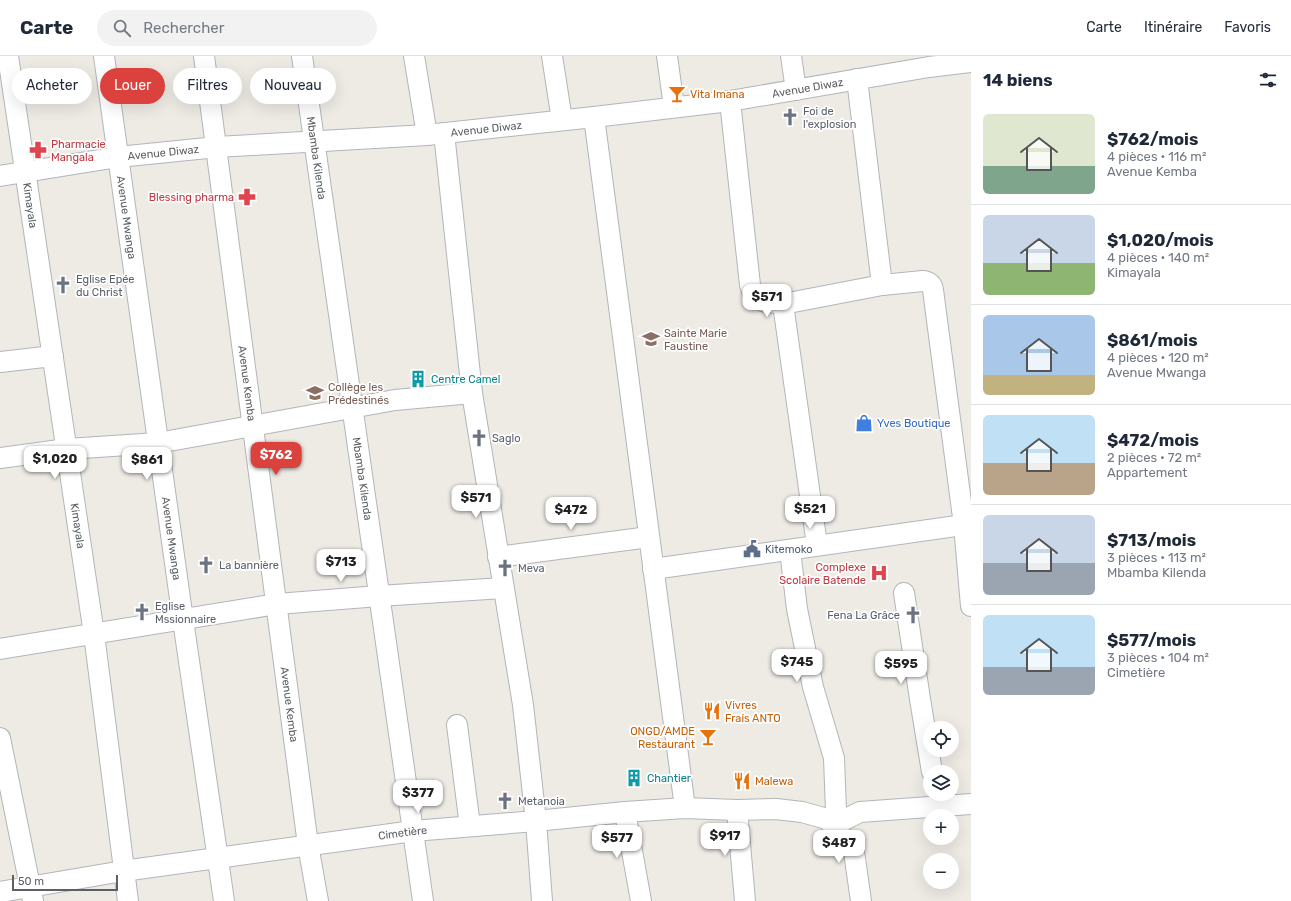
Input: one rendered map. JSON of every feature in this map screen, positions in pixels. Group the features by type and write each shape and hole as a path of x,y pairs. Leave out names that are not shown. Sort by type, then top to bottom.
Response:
{"street":[{"name":"Kimayala","path":"8,56 94,634 128,901"},
{"name":"Avenue Mwanga","path":"104,56 224,901"},
{"name":"Avenue Kemba","path":"204,56 254,425 308,845 318,901"},
{"name":"Mbamba Kilenda","path":"302,56 423,901"},
{"path":"414,56 436,134 472,393 523,705 536,821 542,901"},
{"path":"552,56 562,120"},
{"path":"667,56 674,107"},
{"path":"791,56 796,90"},
{"name":"Avenue Diwaz","path":"0,176 118,157 217,147 436,134 594,117 730,101 796,90 857,79 910,64 929,67 971,62"},
{"path":"857,79 882,285"},
{"path":"730,101 750,285 754,296 762,301 783,304 882,285 923,281 929,282 932,285 967,524 971,606"},
{"path":"594,117 685,808"},
{"path":"783,304 817,545"},
{"path":"0,362 53,356"},
{"path":"0,458 67,449 158,443 395,400 472,393"},
{"path":"653,569 967,524"},
{"path":"498,557 649,537"},
{"path":"790,550 797,609 814,687 834,758 836,811 830,822"},
{"path":"0,649 277,604 504,588"},
{"path":"904,592 931,765"},
{"path":"457,725 470,826"},
{"path":"0,738 32,894"},
{"path":"830,822 838,823 860,812 931,801"},
{"path":"946,801 971,804"},
{"name":"Cimetière","path":"0,892 32,894 123,871 413,831 625,812 685,808 737,810 776,809 802,812 830,822"},
{"path":"737,810 745,901"},
{"path":"625,812 641,901"},
{"path":"830,822 854,852 861,901"}],"place":[{"name":"Vita Imana","path":"677,94"},
{"name":"Foi de l'explosion","path":"790,117"},
{"name":"Pharmacie Mangala","path":"38,150"},
{"name":"Blessing pharma","path":"247,197"},
{"name":"Eglise Epée du Christ","path":"63,285"},
{"name":"Sainte Marie Faustine","path":"651,339"},
{"name":"Centre Camel","path":"418,379"},
{"name":"Collège les Prédestinés","path":"315,393"},
{"name":"Yves Boutique","path":"864,423"},
{"name":"Saglo","path":"479,438"},
{"name":"Kitemoko","path":"752,549"},
{"name":"La bannière","path":"206,565"},
{"name":"Meva","path":"505,568"},
{"name":"Complexe Scolaire Batende","path":"879,573"},
{"name":"Eglise Mssionnaire","path":"142,612"},
{"name":"Fena La Grâce","path":"913,615"},
{"name":"Vivres Frais ANTO","path":"712,711"},
{"name":"ONGD/AMDE Restaurant","path":"708,737"},
{"name":"Chantier","path":"634,778"},
{"name":"Malewa","path":"742,781"},
{"name":"Metanoia","path":"505,801"}]}
